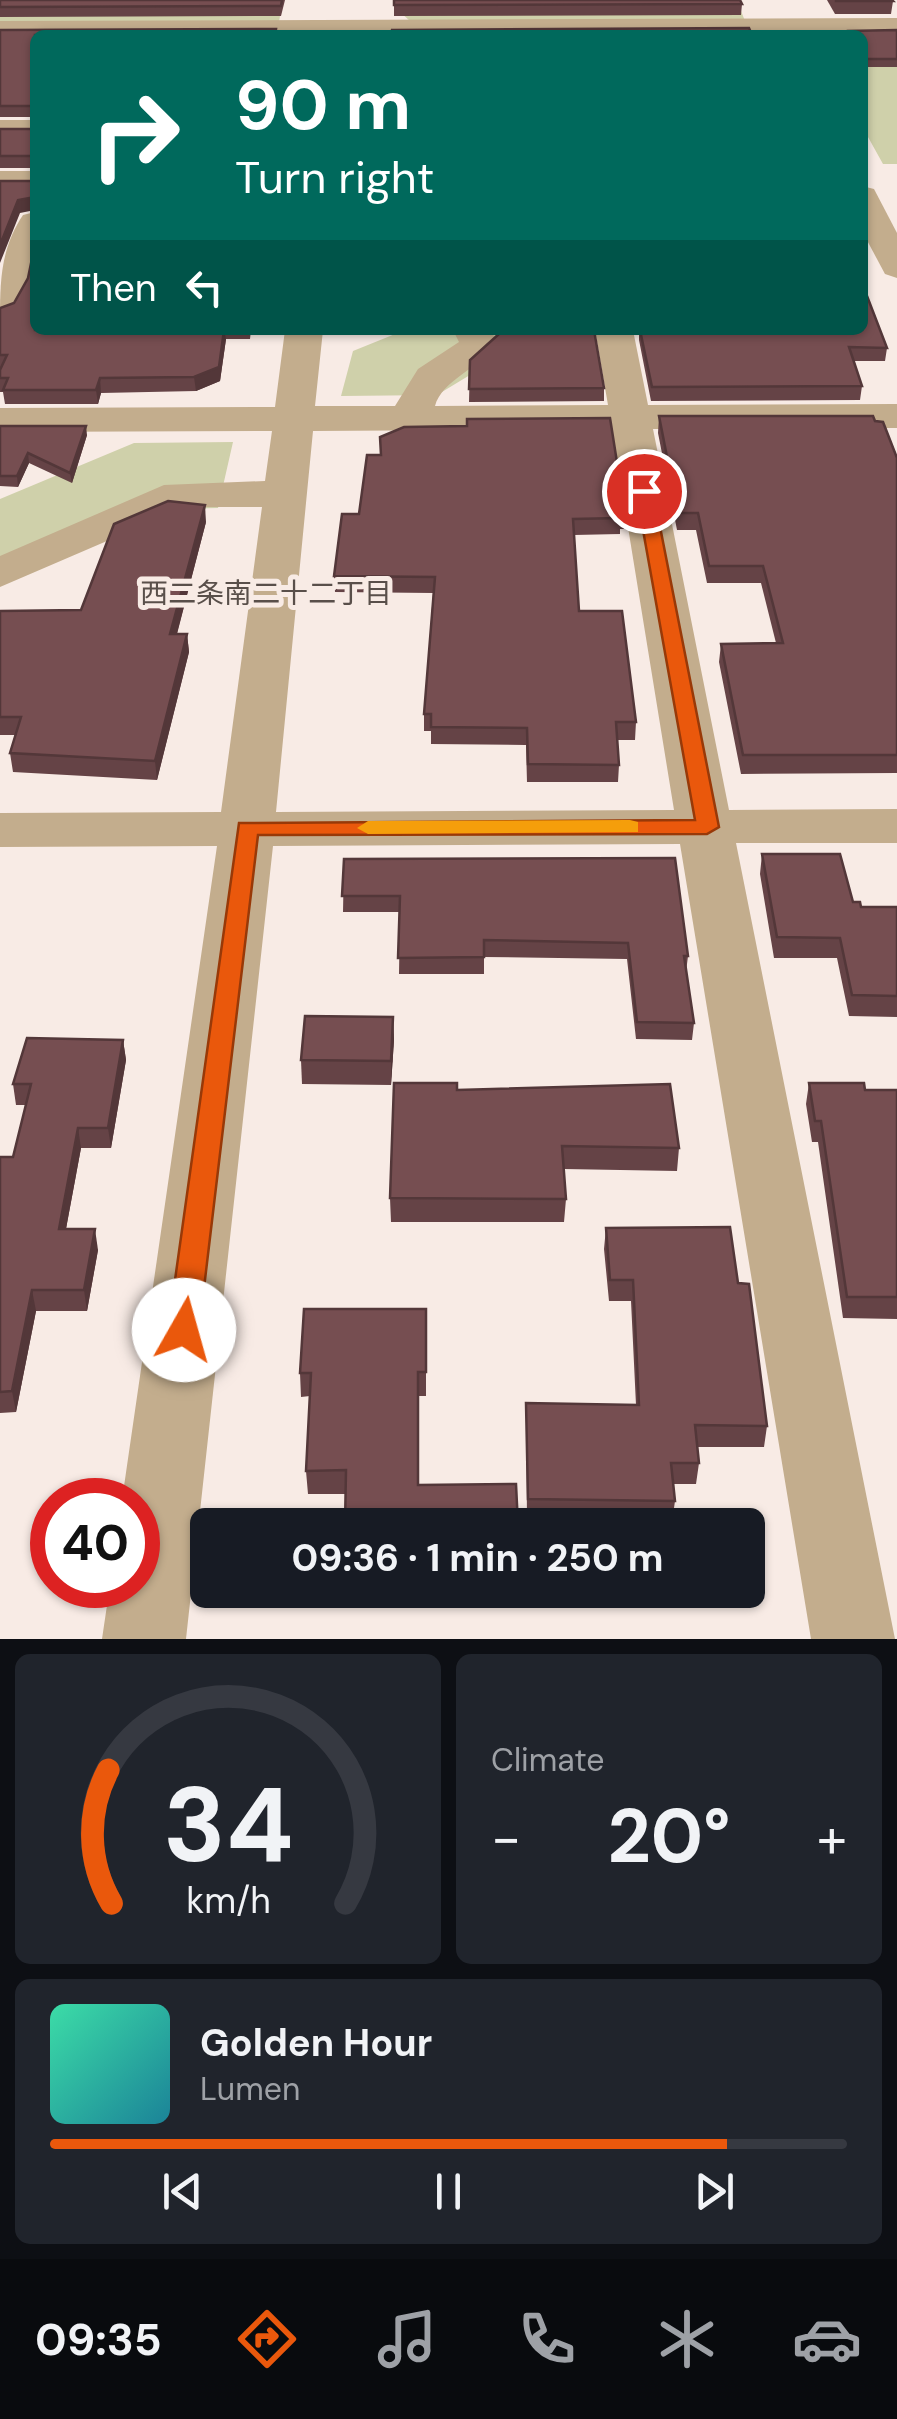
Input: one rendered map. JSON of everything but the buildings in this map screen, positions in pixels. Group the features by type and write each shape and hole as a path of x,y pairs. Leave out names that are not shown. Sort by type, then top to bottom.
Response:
{"street":[{"path":"776,17 897,5"},
{"path":"0,7 116,17 776,17 897,26"},
{"path":"0,29 116,17"},
{"path":"0,129 30,129"},
{"path":"0,181 30,181"},
{"path":"868,184 897,268"},
{"path":"0,307 30,234"},
{"path":"144,1639 247,828 282,494 303,335"},
{"path":"412,416 417,390 427,379 472,354 478,343 474,335"},
{"path":"615,335 854,1639"},
{"path":"0,420 897,416"},
{"path":"0,574 179,494 282,494"},
{"path":"0,830 897,826"}],"green space":[{"path":"0,10 280,16 279,22 0,25"},
{"path":"741,11 745,21 410,21 400,12"},
{"path":"868,34 897,34 897,164 883,164 868,137"},
{"path":"393,335 573,335 493,361 437,395 341,396 353,351"},
{"path":"233,442 218,508 171,509 0,583 0,499 134,443"}],"slow traffic":[{"path":"368,828 630,827"}],"district":[{"name":"西二条南二十二丁目","path":"266,593"}],"route":[{"path":"184,1330 247,828 707,827 644,491"}]}
